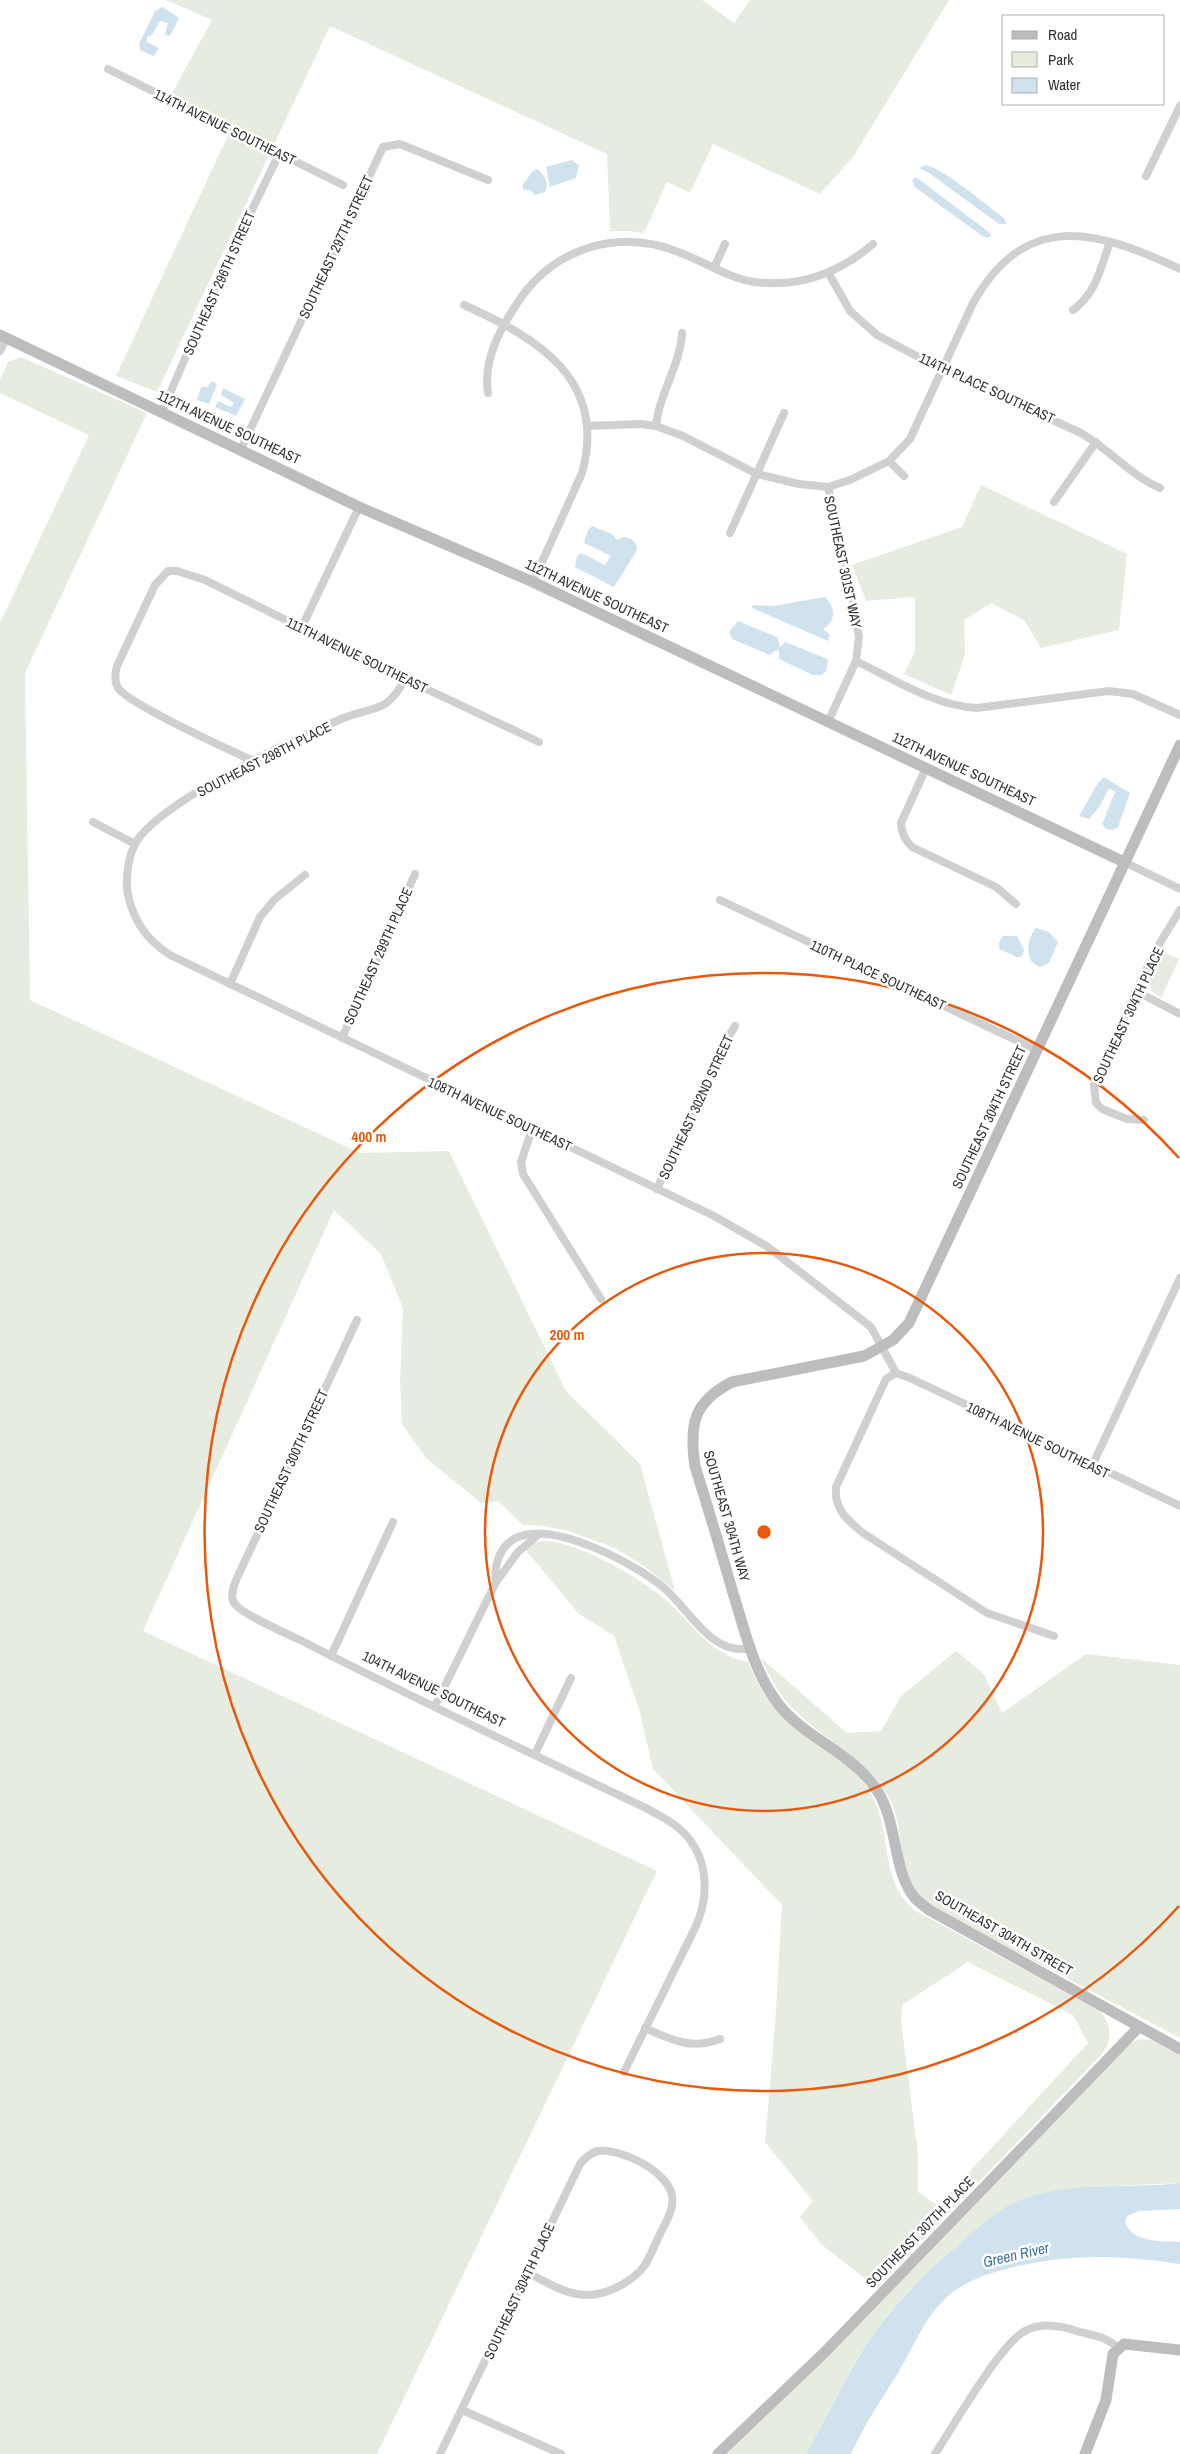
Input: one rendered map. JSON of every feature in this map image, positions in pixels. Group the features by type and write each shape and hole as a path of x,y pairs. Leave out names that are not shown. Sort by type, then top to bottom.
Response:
{"street":[{"name":"114TH AVENUE SOUTHEAST","path":"108,69 344,185"},
{"path":"1146,176 1180,106"},
{"name":"SOUTHEAST 297TH STREET","path":"242,449 383,147 400,144 488,180"},
{"name":"SOUTHEAST 296TH STREET","path":"162,412 222,272 279,154"},
{"path":"587,426 641,424 656,426 683,436 757,474 799,484 828,487 865,474 889,461 901,449 916,428 941,369 984,283 1011,256 1044,239 1063,235 1078,235 1110,242 1144,253 1180,269"},
{"path":"488,393 486,375 488,364 504,323 520,298 542,273 563,258 592,245 628,240 654,243 738,278 754,282 788,282 829,274 860,255 873,244"},
{"path":"1073,310 1086,300 1093,289 1110,242"},
{"path":"714,268 725,244"},
{"name":"114TH PLACE SOUTHEAST","path":"829,274 845,305 863,325 888,341 941,369 1062,423 1096,442 1135,474 1160,488"},
{"path":"464,305 504,323 536,344 563,368 580,401 587,426 587,447 582,473 533,582"},
{"path":"656,426 662,394 681,350 682,333"},
{"path":"0,351 3,336"},
{"name":"112TH AVENUE SOUTHEAST","path":"3,336 242,449 359,507 533,582 1180,889"},
{"path":"730,534 784,413"},
{"path":"1054,502 1096,442"},
{"path":"889,461 904,476"},
{"name":"SOUTHEAST 301ST WAY","path":"828,487 857,618 859,637 856,661 828,722"},
{"path":"301,629 359,507"},
{"name":"111TH AVENUE SOUTHEAST","path":"253,761 137,703 117,687 115,677 117,666 155,585 163,575 174,570 205,580 301,629 540,742"},
{"path":"856,661 939,699 962,707 977,708 1109,691 1133,694 1180,715"},
{"name":"SOUTHEAST 298TH PLACE","path":"126,884 136,844 149,828 170,809 253,761 343,718 389,703 397,695 406,679"},
{"name":"SOUTHEAST 304TH STREET","path":"882,1347 902,1332 914,1314 1180,745"},
{"path":"926,768 902,823 902,833 912,847 996,887 1016,904"},
{"path":"94,822 136,844"},
{"path":"230,984 260,917 275,899 305,874"},
{"name":"SOUTHEAST 299TH PLACE","path":"342,1038 415,874"},
{"name":"108TH AVENUE SOUTHEAST","path":"126,884 137,920 146,936 170,955 714,1216 768,1247 871,1328 882,1347"},
{"name":"110TH PLACE SOUTHEAST","path":"720,900 1037,1050"},
{"name":"SOUTHEAST 304TH PLACE","path":"1144,1120 1127,1119 1102,1109 1094,1095 1096,1079 1158,946 1180,910"},
{"path":"1136,991 1180,1014"},
{"name":"SOUTHEAST 302ND STREET","path":"657,1189 726,1041 735,1026"},
{"path":"532,1129 521,1162 523,1174 601,1300"},
{"path":"1092,1466 1180,1278"},
{"name":"SOUTHEAST 300TH STREET","path":"235,1604 232,1594 236,1578 357,1320"},
{"path":"882,1347 896,1374 886,1379 836,1487 837,1506 844,1515 875,1542 987,1613 1054,1636"},
{"name":"SOUTHEAST 304TH WAY","path":"750,1648 695,1466 691,1441 697,1414 714,1391 732,1382 864,1356 882,1347"},
{"name":"108TH AVENUE SOUTHEAST","path":"896,1374 910,1378 1092,1466 1180,1506"},
{"path":"331,1656 393,1522"},
{"path":"436,1706 496,1582 518,1552 539,1534"},
{"path":"496,1582 498,1560 510,1542 521,1536 552,1534 567,1538 630,1566 663,1587 713,1639 726,1647 739,1651 750,1648"},
{"name":"104TH AVENUE SOUTHEAST","path":"235,1604 331,1656 621,1796 673,1823 683,1832 693,1844 704,1872 705,1896 700,1914 645,2028"},
{"name":"SOUTHEAST 304TH STREET","path":"750,1648 768,1688 780,1706 802,1727 847,1761 878,1791 893,1827 902,1874 915,1898 930,1910 1140,2027"},
{"path":"535,1754 571,1678"},
{"path":"1140,2027 1180,2049"},
{"name":"SOUTHEAST 307TH PLACE","path":"718,2454 825,2352 1140,2027"},
{"path":"624,2072 645,2028 684,2044 700,2045 720,2040"},
{"name":"SOUTHEAST 304TH PLACE","path":"440,2454 575,2171 585,2158 601,2151 621,2155 651,2168 664,2177 672,2192 672,2207 641,2270 632,2278 608,2291 591,2295 578,2294 553,2286 528,2273"},
{"path":"936,2454 1004,2349 1025,2330 1043,2325 1070,2328 1109,2339 1118,2348"},
{"path":"1085,2454 1106,2400 1114,2354 1118,2348 1124,2344 1180,2350"},
{"path":"462,2410 561,2454"}],"green space":[{"path":"166,0 702,0 734,23 750,0 949,0 853,157 820,194 713,144 690,193 667,182 644,233 610,231 607,154 330,26 157,392 116,376 228,135 166,104 212,20"},
{"path":"21,357 147,413 25,673 30,1000 360,1153 449,1151 566,1391 640,1464 675,1591 644,1566 615,1548 568,1531 544,1526 523,1525 498,1501 481,1503 427,1459 402,1424 400,1382 403,1308 381,1254 334,1210 143,1631 657,1871 377,2454 0,2454 0,623 89,435 0,393 0,379 8,362"},
{"path":"981,485 1127,554 1119,630 1041,648 1024,620 991,603 964,620 965,655 951,695 904,674 915,651 915,597 866,601 852,565 962,527"},
{"path":"1162,952 1179,959 1161,998 1152,991 1149,981"},
{"path":"543,1541 556,1542 608,1562 655,1591 676,1609 712,1646 723,1653 748,1662 770,1703 798,1729 849,1767 869,1791 877,1806 895,1882 902,1897 914,1910 1099,2010 1109,2026 1108,2044 1101,2055 877,2288 822,2245 800,2217 813,2201 765,2142 775,2025 782,1905 653,1769 639,1709 614,1636 578,1613 526,1550 533,1543","holes":["968,1962 1073,2015 1088,2043 938,2206 918,2192 918,2154 901,2021 902,2005"]},
{"path":"956,1651 984,1674 1002,1713 1086,1654 1180,1665 1180,2038 928,1905 909,1877 903,1857 896,1816 888,1796 859,1762 794,1710 778,1689 760,1657 847,1733 881,1731 901,1696"},
{"path":"1139,2039 1152,2040 1180,2055 1180,2183 1090,2187 1046,2193 1026,2198 957,2246 906,2294 885,2318 858,2357 806,2454 723,2454 1129,2045"}],"water":[{"path":"163,7 179,18 170,36 165,35 168,23 160,21 152,35 147,37 147,42 159,48 154,56 140,50 139,44 155,11"},
{"path":"572,160 579,166 576,178 550,187 546,167"},
{"path":"925,165 943,173 965,188 1005,219 1006,224 999,224 929,173 919,168"},
{"path":"537,169 544,176 547,186 545,192 535,195 530,190 524,190 522,186 532,172"},
{"path":"916,177 990,233 991,236 987,238 982,236 915,187 912,180"},
{"path":"212,381 217,384 209,404 197,400 201,387 207,387"},
{"path":"223,388 245,399 236,416 215,407 218,401 231,407 234,403 221,395"},
{"path":"592,526 612,534 617,540 624,537 636,544 637,550 614,587 575,567 577,556 581,553 605,565 611,556 584,543 588,530"},
{"path":"825,597 833,610 830,622 823,629 830,635 828,641 752,608 755,605 773,606"},
{"path":"738,621 777,637 780,647 785,642 825,658 828,660 826,671 822,675 813,675 779,659 779,650 774,651 770,655 732,639 729,632"},
{"path":"1104,777 1130,793 1118,827 1113,830 1106,829 1102,824 1115,792 1109,788 1100,806 1089,819 1079,816 1098,783"},
{"path":"1036,928 1049,932 1058,942 1049,963 1040,967 1031,960 1028,949 1030,938"},
{"path":"1003,936 1017,936 1024,950 1022,956 1017,957 999,949 999,942"},
{"name":"Green River","path":"1180,2183 1180,2209 1139,2211 1127,2216 1125,2222 1128,2229 1134,2234 1148,2240 1180,2242 1180,2264 1116,2257 1074,2258 1032,2263 1010,2268 983,2276 966,2284 950,2294 928,2319 851,2454 806,2454 858,2358 880,2325 920,2280 978,2227 993,2216 1017,2201 1064,2189"}]}
